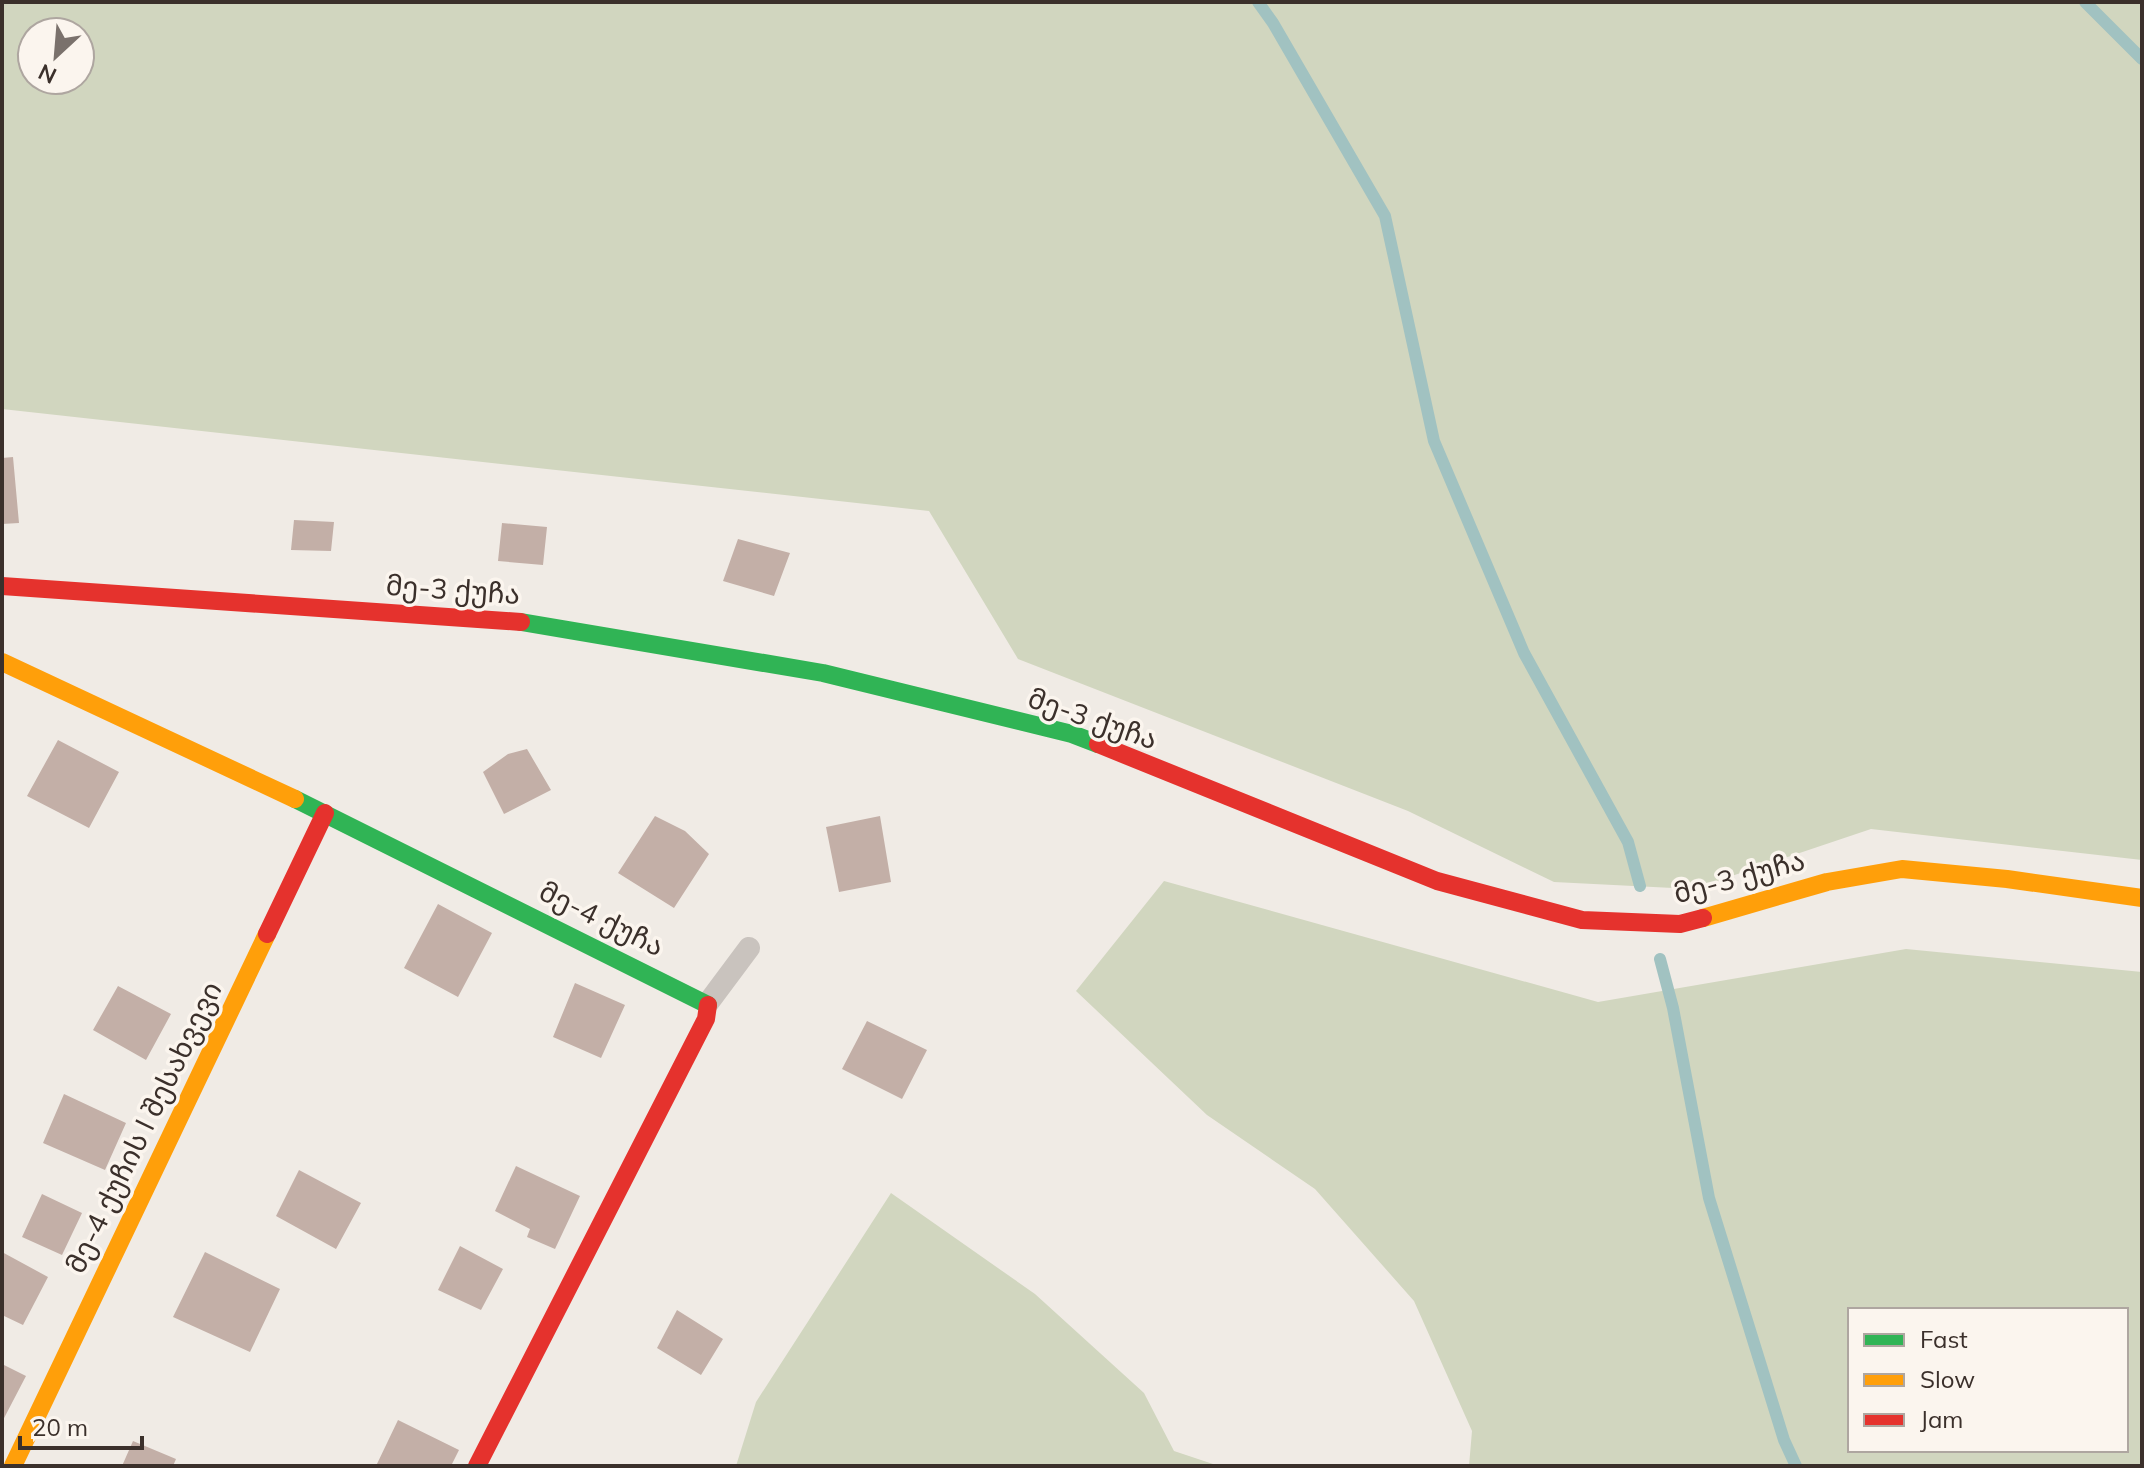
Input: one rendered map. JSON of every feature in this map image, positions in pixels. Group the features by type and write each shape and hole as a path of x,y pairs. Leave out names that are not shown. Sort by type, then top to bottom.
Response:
{"street":[{"name":"მე-3 ქუჩა","path":"2,586 526,622 823,673 1072,734 1437,881 1582,920 1680,924 1827,882 1902,869 2007,879 2142,898"},
{"name":"მე-4 ქუჩა","path":"2,662 325,813 708,1003"},
{"name":"მე-4 ქუჩის I შესახვევი","path":"13,1466 325,813"},
{"path":"477,1466 706,1019 708,1003"}],"lane":[{"path":"708,1003 749,948"}],"green space":[{"path":"2,2 2142,2 2142,860 1871,829 1693,889 1554,882 1408,811 1018,659 929,511 2,409"},
{"path":"1164,881 1598,1002 1906,949 2142,972 2142,1466 1469,1466 1472,1431 1414,1301 1315,1189 1207,1115 1076,991"},
{"path":"891,1193 1035,1294 1144,1393 1174,1451 1219,1466 736,1466 756,1402"}],"building":[{"path":"13,457 19,523 2,524 2,458"},
{"path":"294,520 334,522 331,551 291,550"},
{"path":"502,523 547,527 543,565 498,561"},
{"path":"738,539 790,553 774,596 723,581"},
{"path":"58,740 119,772 89,828 27,796"},
{"path":"527,749 551,790 504,814 483,772 508,754"},
{"path":"655,816 685,831 709,854 674,908 618,873"},
{"path":"880,816 891,882 839,892 826,827"},
{"path":"438,904 492,933 458,997 404,968"},
{"path":"575,983 625,1005 601,1058 553,1037"},
{"path":"118,986 171,1014 146,1060 93,1030"},
{"path":"867,1021 927,1050 902,1099 842,1069"},
{"path":"64,1094 126,1123 105,1170 43,1143"},
{"path":"516,1166 580,1196 555,1249 527,1237 530,1229 495,1211"},
{"path":"299,1170 361,1203 336,1249 276,1216"},
{"path":"42,1194 82,1213 62,1255 22,1237"},
{"path":"460,1246 503,1269 481,1310 438,1290"},
{"path":"2,1252 48,1277 23,1325 2,1315"},
{"path":"205,1252 280,1289 250,1352 173,1317"},
{"path":"677,1310 723,1339 701,1375 657,1348"},
{"path":"2,1364 26,1376 2,1422"},
{"path":"398,1420 459,1450 451,1466 376,1466"},
{"path":"133,1441 176,1459 173,1466 122,1466"}],"waterway":[{"path":"1258,2 1385,216 1434,441 1524,653 1628,842 1640,886"},
{"path":"2085,2 2142,59"},
{"path":"1660,959 1673,1008 1709,1198 1784,1440 1796,1466"}],"traffic: fast":[{"path":"521,622 823,673 1072,734 1098,744"},
{"path":"295,799 708,1005"}],"traffic: slow":[{"path":"2,662 295,799"},
{"path":"1703,918 1827,882 1902,869 2007,879 2142,898"},
{"path":"13,1466 267,934"}],"traffic: jam":[{"path":"2,586 521,622"},
{"path":"1098,744 1437,881 1582,920 1680,924 1703,918"},
{"path":"267,934 325,813"},
{"path":"477,1466 706,1019 708,1005"}]}
